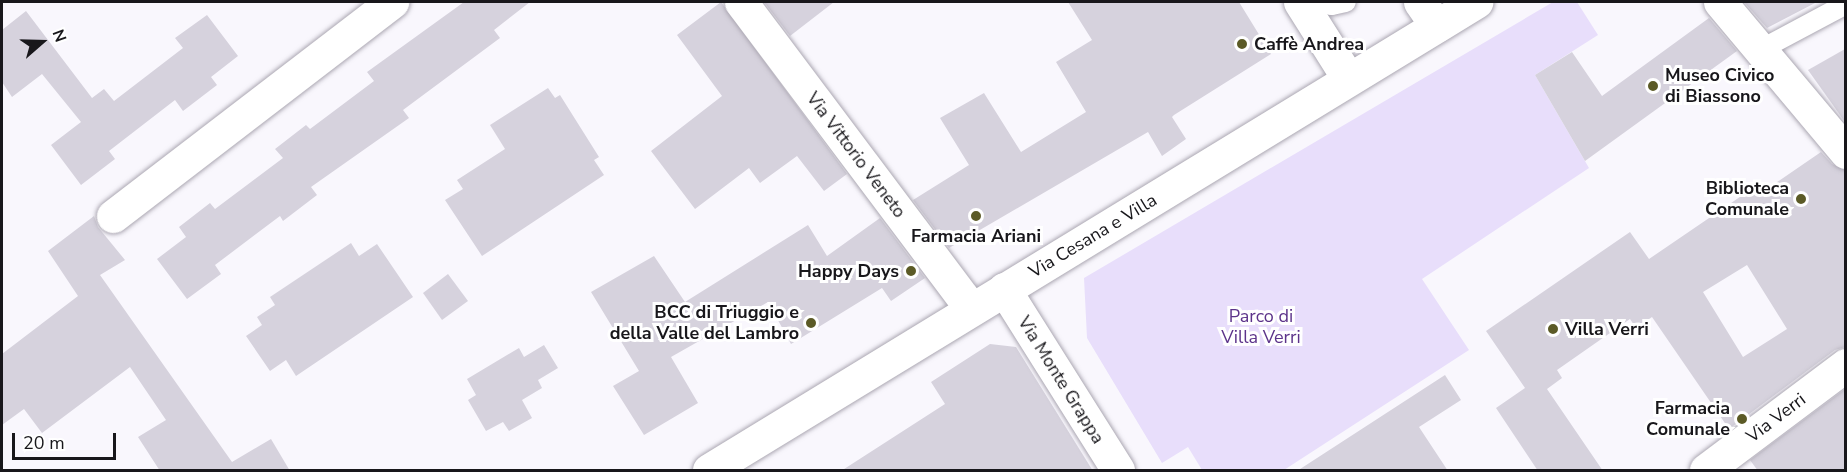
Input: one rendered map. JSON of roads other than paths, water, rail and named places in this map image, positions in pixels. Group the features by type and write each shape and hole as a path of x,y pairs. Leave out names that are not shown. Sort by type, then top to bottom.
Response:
{"street":[{"path":"113,216 392,2"},
{"name":"Via Vittorio Veneto","path":"741,2 971,308"},
{"path":"1300,2 1348,78"},
{"name":"Via Cesana e Villa","path":"709,471 971,308 1197,174 1348,78 1429,14 1476,2"},
{"path":"1720,2 1845,152"},
{"name":"Via Monte Grappa","path":"1004,288 1118,471"},
{"name":"Via Verri","path":"1706,471 1845,366"}],"lane":[{"path":"1309,2 1346,2"},
{"path":"1760,50 1845,4"}],"place":[{"name":"Caffè Andrea","path":"1242,44"},
{"name":"Museo Civico di Biassono","path":"1653,86"},
{"name":"Biblioteca Comunale","path":"1801,199"},
{"name":"Farmacia Ariani","path":"976,216"},
{"name":"Happy Days","path":"911,271"},
{"name":"BCC di Triuggio e della Valle del Lambro","path":"811,323"},
{"name":"Villa Verri","path":"1553,329"},
{"name":"Farmacia Comunale","path":"1742,419"}],"park label":[{"name":"Parco di Villa Verri","path":"1261,327"}]}
